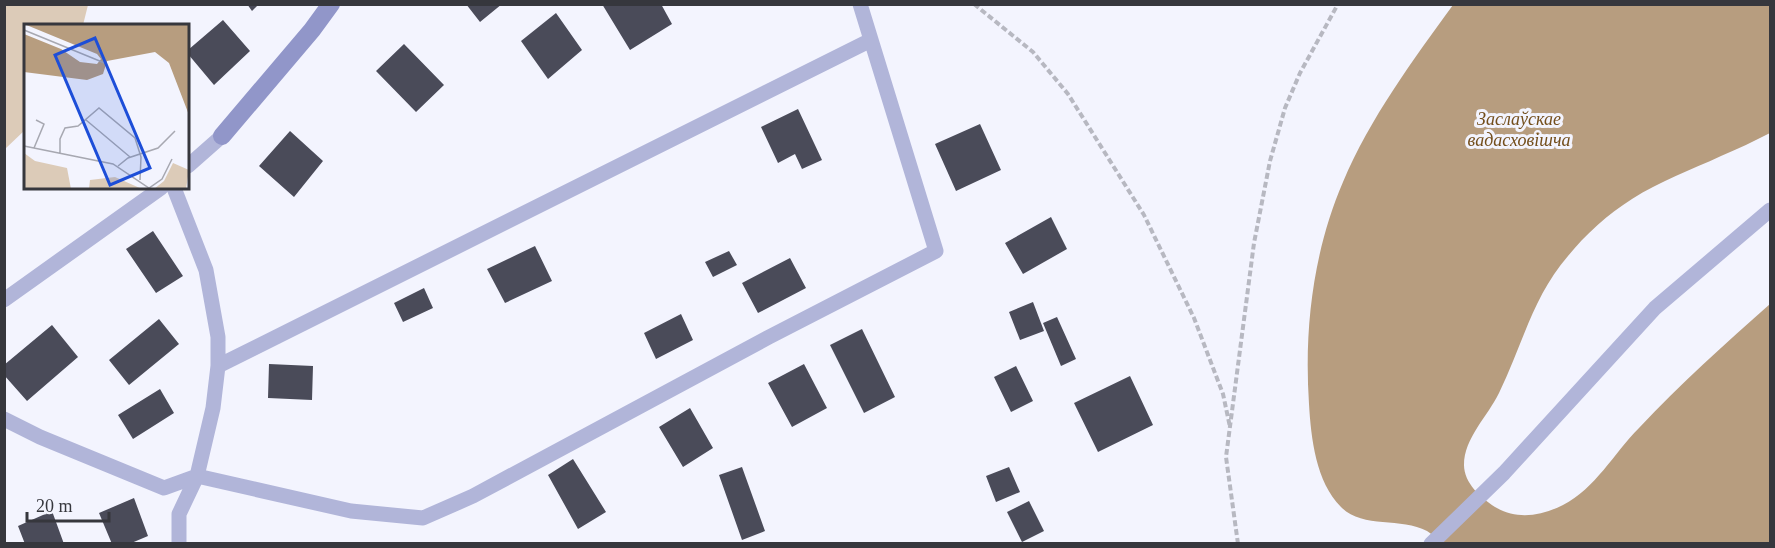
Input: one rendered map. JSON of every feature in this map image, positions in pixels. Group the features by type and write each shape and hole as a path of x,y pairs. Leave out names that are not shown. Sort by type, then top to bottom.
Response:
{"street":[{"path":"222,136 312,30 331,4"}],"lane":[{"path":"4,418 40,436 164,489 197,476 351,511 423,518 473,496 769,337 936,251 860,4"},
{"path":"218,366 871,40"},
{"path":"189,165 222,136"},
{"path":"4,300 160,189"},
{"path":"174,189 206,270 218,336 218,366 213,408 197,476 179,514 179,543"},
{"path":"1431,543 1504,473 1655,308 1770,210"}],"path":[{"path":"974,4 1033,52 1068,94 1144,215 1194,318 1223,394 1231,431"},
{"path":"1238,543 1226,457 1254,243 1270,161 1285,108 1300,73 1338,4"}],"shaded area":[{"path":"5,4 88,5 83,24 24,24 24,131 5,149"}],"water":[{"name":"Заслаўскае вадасховішча","path":"1453,5 1770,5 1770,133 1643,193 1614,211 1582,240 1556,271 1537,305 1499,393 1472,436 1464,465 1470,484 1479,495 1503,511 1529,515 1546,512 1563,505 1585,490 1670,396 1770,304 1770,543 1440,543 1429,532 1417,527 1371,521 1350,514 1333,497 1320,472 1313,445 1308,376 1313,291 1324,236 1343,182 1366,135 1393,90"}],"building":[{"path":"247,4 259,4 252,11"},
{"path":"466,4 502,4 480,22"},
{"path":"602,4 661,4 672,24 630,50"},
{"path":"556,13 582,50 548,79 521,41"},
{"path":"223,20 250,51 214,85 189,55 189,49"},
{"path":"404,44 444,85 416,112 376,71"},
{"path":"798,109 822,160 802,169 795,154 778,163 761,127"},
{"path":"980,124 1001,170 956,191 935,144"},
{"path":"290,131 323,161 294,197 259,166"},
{"path":"1051,217 1067,249 1023,274 1005,243"},
{"path":"153,231 183,276 156,293 126,249"},
{"path":"535,246 552,281 505,303 487,269"},
{"path":"729,251 737,265 713,277 705,262"},
{"path":"790,258 806,288 758,313 742,283"},
{"path":"424,288 433,308 403,322 394,303"},
{"path":"1033,302 1044,331 1020,340 1009,312"},
{"path":"681,314 693,340 656,359 644,333"},
{"path":"1057,317 1076,359 1061,366 1043,323"},
{"path":"159,319 179,344 129,385 109,360"},
{"path":"52,325 78,357 27,401 4,375 4,365"},
{"path":"862,329 895,397 864,413 830,345"},
{"path":"269,364 313,366 312,400 268,398"},
{"path":"804,364 827,408 792,427 768,383"},
{"path":"1016,366 1033,401 1011,412 994,377"},
{"path":"1130,376 1153,425 1098,452 1074,403"},
{"path":"160,389 174,413 133,439 118,415"},
{"path":"690,408 713,448 683,467 659,427"},
{"path":"573,459 606,512 578,529 548,475"},
{"path":"742,467 765,531 742,540 719,475"},
{"path":"1009,467 1020,492 996,502 986,476"},
{"path":"134,498 148,536 129,544 112,544 99,513"},
{"path":"1029,501 1044,531 1022,542 1007,512"},
{"path":"52,511 64,544 25,544 18,526"}]}
